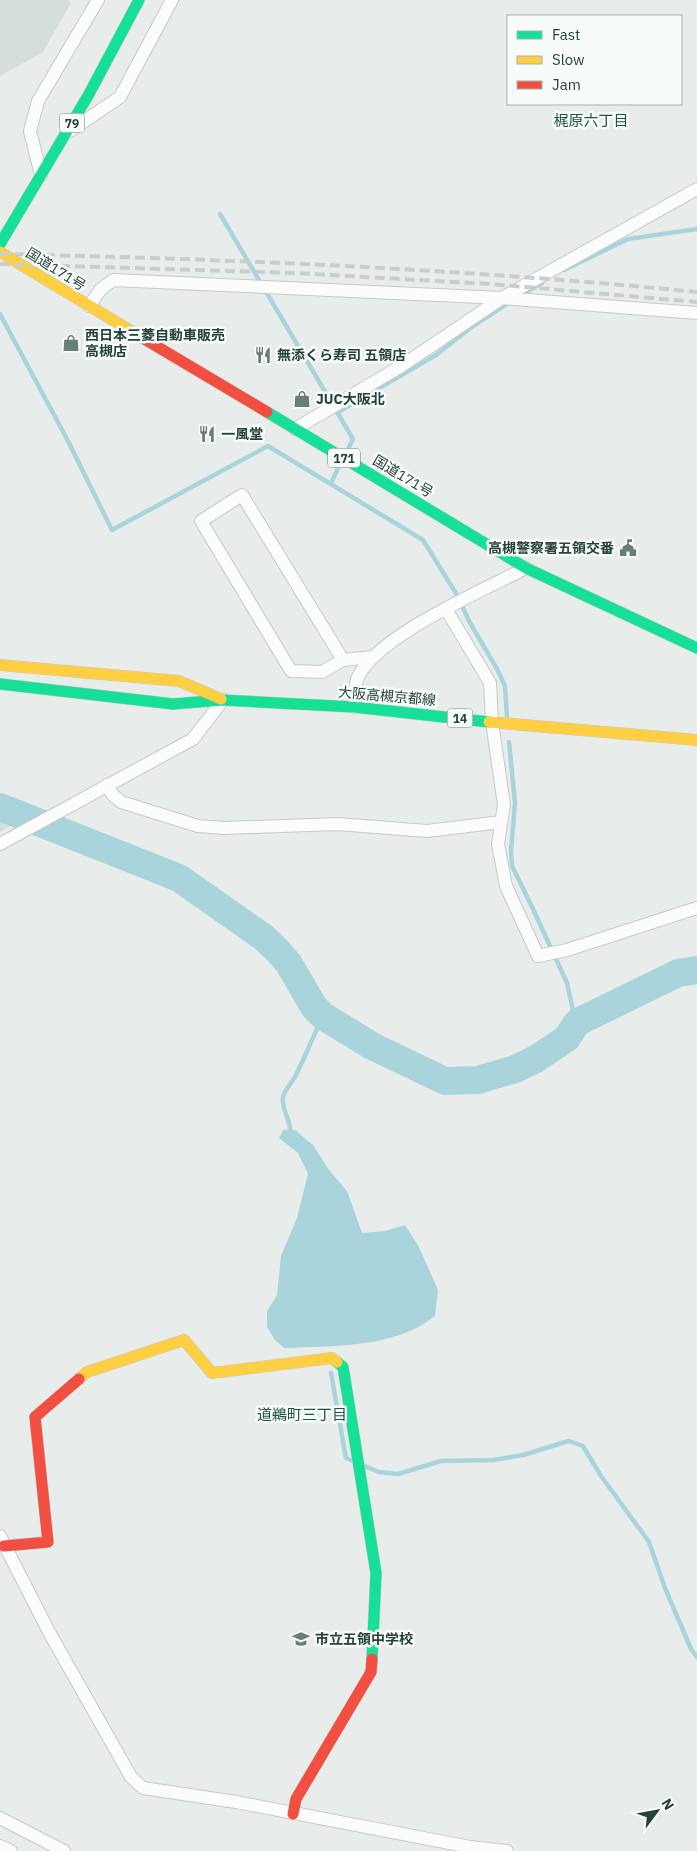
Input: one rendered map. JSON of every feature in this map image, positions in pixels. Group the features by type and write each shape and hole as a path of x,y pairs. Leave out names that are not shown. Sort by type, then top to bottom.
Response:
{"main road":[{"name":"79","path":"0,244 89,94 139,0"},
{"name":"国道171号","path":"0,252 526,568 697,648"},
{"name":"大阪高槻京都線","path":"0,665 179,681 223,700"},
{"name":"大阪高槻京都線","path":"0,684 173,704 223,700 354,708 697,740"},
{"path":"2,1541 48,1542 35,1418 87,1372 184,1340 212,1373 332,1358 343,1367 376,1573 371,1672 296,1799 293,1814"}],"street":[{"path":"41,175 30,132 38,101 98,0"},
{"path":"65,135 120,97 172,0"},
{"path":"295,429 403,365 502,298 697,189"},
{"path":"88,306 101,289 113,280 502,298 697,314"},
{"path":"343,660 242,495 201,521 291,671 322,672 343,660 372,657"},
{"path":"354,708 358,678 372,657 394,639 526,568"},
{"path":"449,608 490,683 492,722 504,805 498,844 506,886 538,956 563,951 697,908"},
{"path":"0,844 193,739 223,700"},
{"path":"108,786 112,794 120,802 198,826 223,828 338,824 427,831 502,822"},
{"path":"2,1541 49,1632 131,1777 143,1788 236,1802 470,1847 508,1851"},
{"path":"0,1818 64,1851"},
{"path":"0,1846 11,1851"}],"shaded area":[{"path":"0,0 69,0 71,3 43,52 0,76"},
{"path":"0,812 19,821 0,832"}],"water":[{"path":"283,1130 295,1130 313,1145 329,1170 347,1191 362,1233 385,1231 405,1225 419,1247 438,1290 435,1316 402,1334 383,1340 363,1343 284,1348 275,1340 267,1327 267,1311 277,1295 281,1256 297,1218 308,1174 298,1153 279,1138"}],"waterway":[{"path":"220,214 353,439 346,453"},
{"path":"564,270 628,239 697,229"},
{"path":"521,295 542,283"},
{"path":"338,412 436,355 473,326 510,302"},
{"path":"0,314 68,441 112,530 268,446 423,540 457,595 469,621 497,669 505,686 507,717"},
{"path":"331,483 340,464"},
{"path":"509,742 515,803 511,851 512,866 567,983 576,1024"},
{"path":"0,796 144,853 184,871 271,931 286,944 298,958 319,999 328,1007 438,1069 469,1071 501,1065 526,1054 560,1031"},
{"path":"0,807 179,878 263,937 277,950 289,964 314,1007 323,1016 372,1046 445,1081 478,1080 515,1069 536,1059 567,1038 576,1024 582,1020 678,973 697,970"},
{"path":"597,1023 684,981 697,980"},
{"path":"290,1130 289,1121 283,1106 283,1097 296,1076 323,1016"},
{"path":"331,1373 346,1458 353,1461"},
{"path":"362,1465 379,1472 398,1474 441,1461 493,1460 523,1455 569,1441 583,1446 601,1476 649,1542 665,1588 691,1649 697,1657"}],"railway":[{"path":"0,254 349,266 523,277 697,292"},
{"path":"0,264 295,273 491,284 697,302"}],"traffic: fast":[{"path":"0,244 89,94 139,0"},
{"path":"267,412 526,568 697,648"},
{"path":"0,684 173,704 223,700 354,707 489,722"},
{"path":"337,1362 343,1367 376,1573 372,1659"}],"traffic: slow":[{"path":"0,252 141,337"},
{"path":"0,665 179,681 221,699"},
{"path":"489,722 697,740"},
{"path":"79,1379 87,1372 184,1340 212,1373 332,1358 337,1362"}],"traffic: jam":[{"path":"141,337 267,412"},
{"path":"4,1546 48,1542 35,1417 79,1379"},
{"path":"293,1814 296,1799 371,1672 372,1659"}],"place":[{"name":"西日本三菱自動車販売 高槻店","path":"71,343"},
{"name":"無添くら寿司 五領店","path":"263,355"},
{"name":"JUC大阪北","path":"302,399"},
{"name":"一風堂","path":"207,434"},
{"name":"高槻警察署五領交番","path":"628,548"},
{"name":"市立五領中学校","path":"301,1639"}],"district":[{"name":"梶原六丁目","path":"591,120"},
{"name":"道鵜町三丁目","path":"302,1414"}]}
